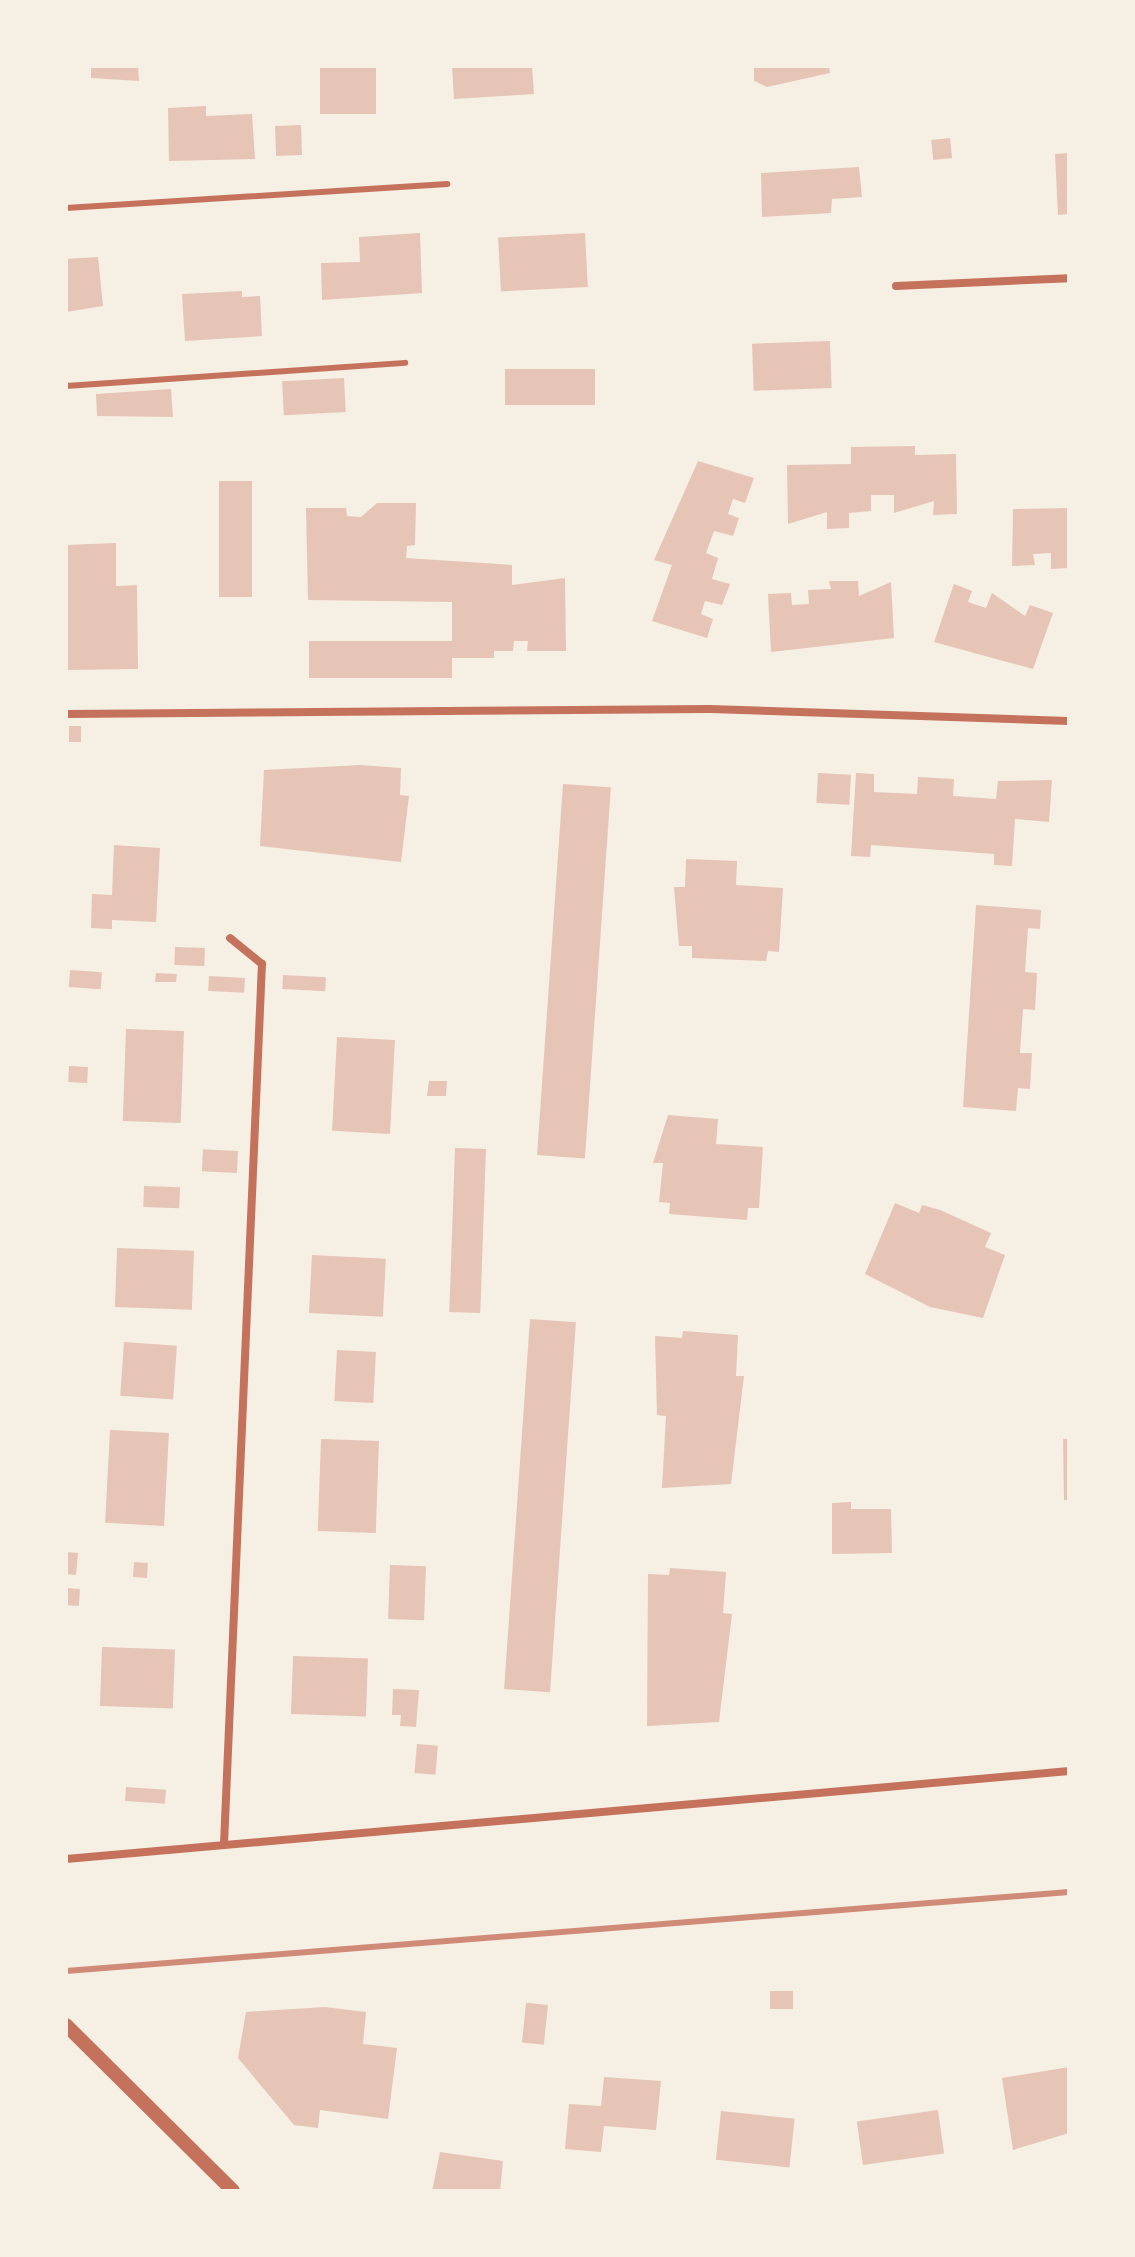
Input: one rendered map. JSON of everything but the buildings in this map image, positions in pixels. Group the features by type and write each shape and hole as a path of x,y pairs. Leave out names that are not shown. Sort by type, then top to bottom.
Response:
{"street":[{"path":"896,286 1069,278"},
{"path":"66,714 710,709 1069,721"},
{"path":"224,1844 262,964 230,938"},
{"path":"67,1861 224,1844 1069,1771"},
{"path":"66,2025 233,2191"}],"lane":[{"path":"66,208 447,184"},
{"path":"66,386 405,363"}],"railway":[{"path":"66,1971 1069,1892"}]}
